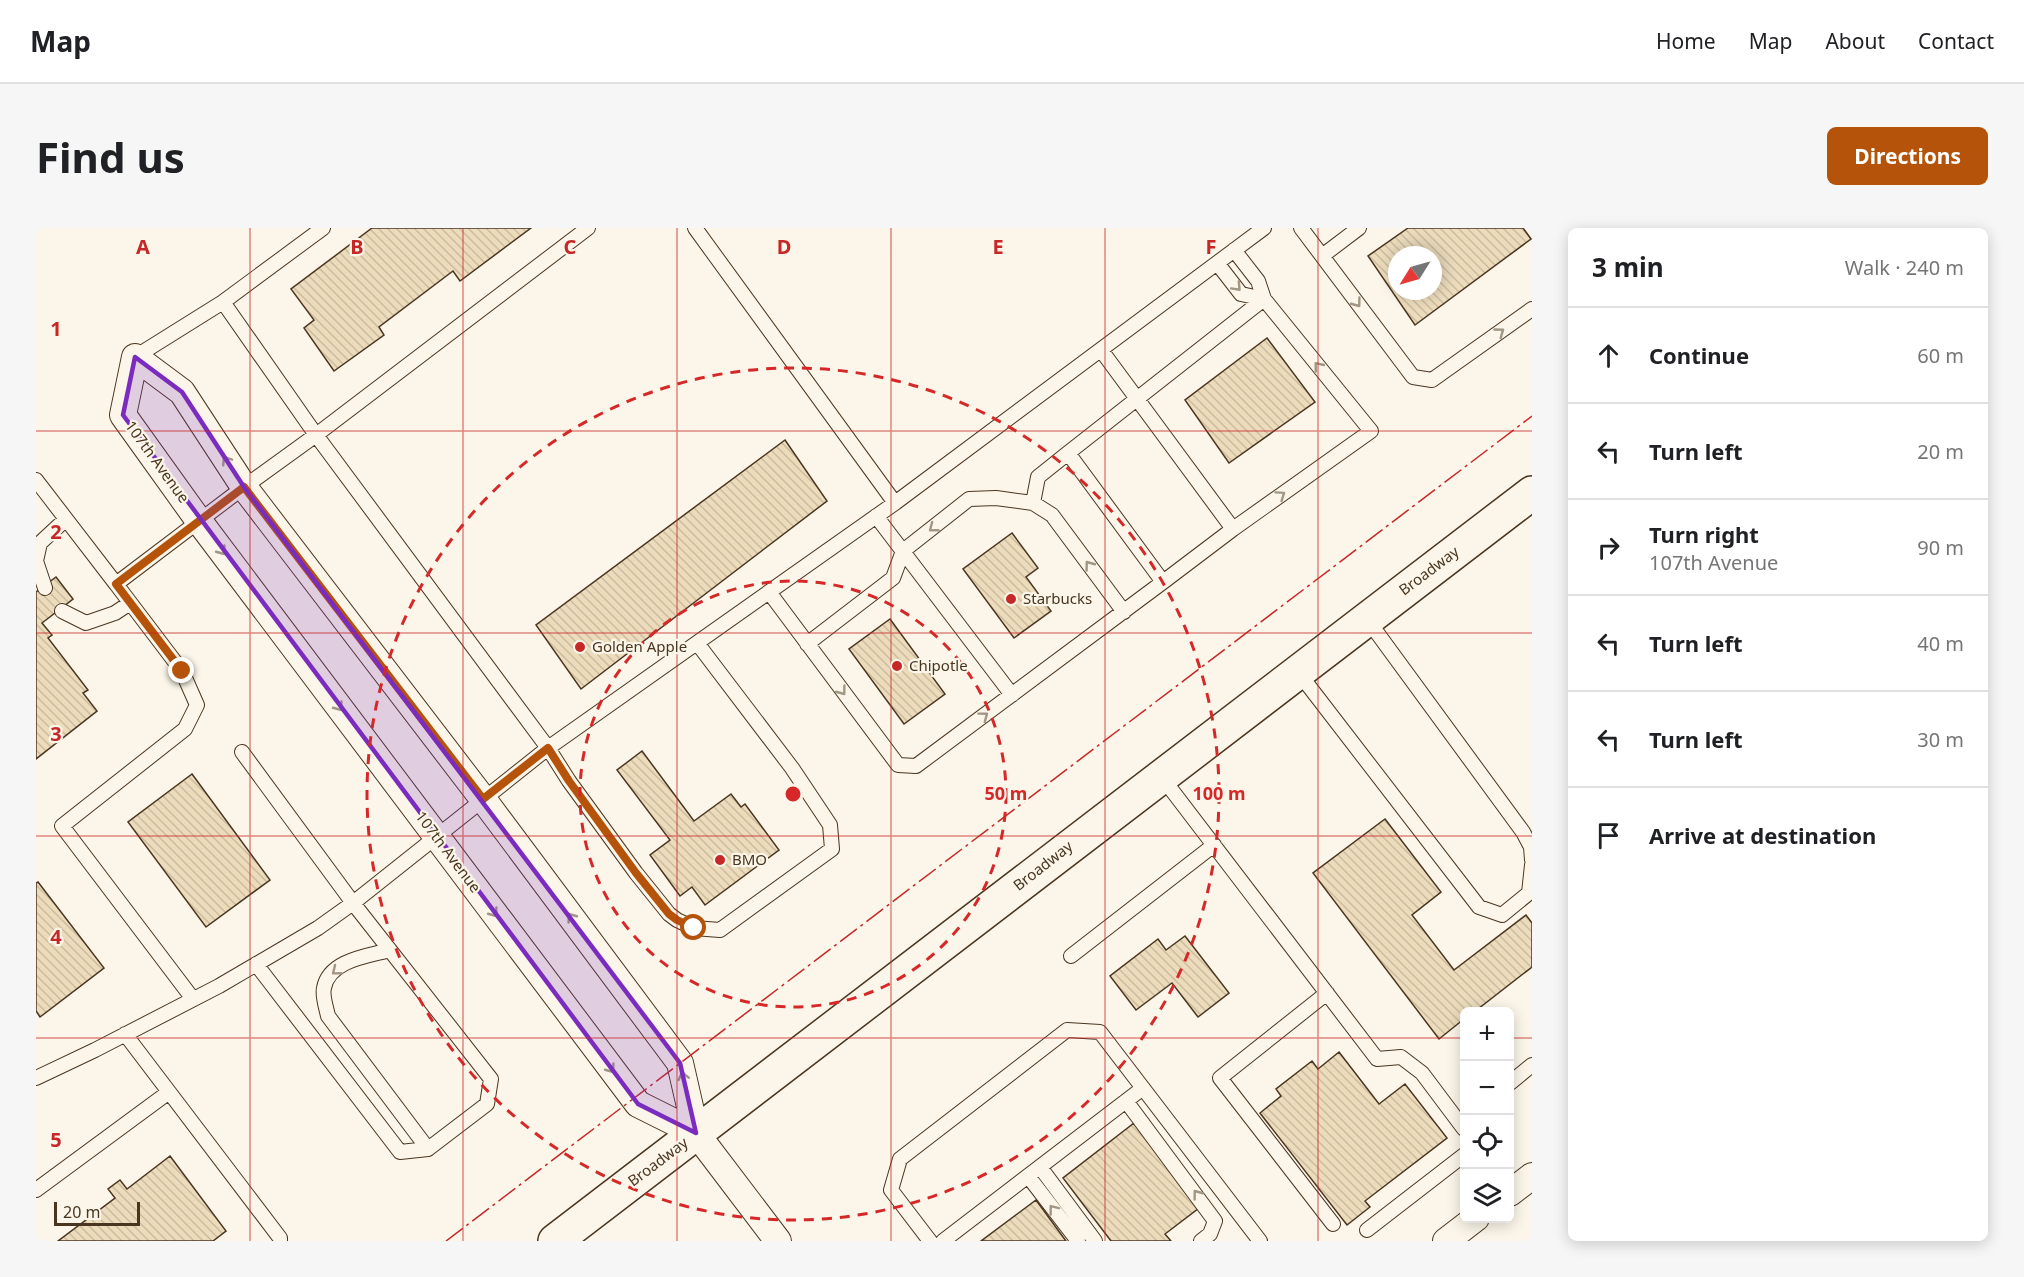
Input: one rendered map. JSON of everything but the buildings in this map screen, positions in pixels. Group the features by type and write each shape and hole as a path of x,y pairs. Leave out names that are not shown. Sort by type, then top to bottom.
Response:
{"main road":[{"name":"Broadway","path":"555,1241 1532,493"}],"street":[{"name":"107th Avenue","path":"696,1133 638,1104 123,416 135,357 182,392 244,487 483,799 680,1063 696,1133 778,1241"},
{"path":"1514,1188 1532,1176"},
{"path":"1446,1241 1469,1223"}],"lane":[{"path":"135,357 223,302 323,228"},
{"path":"116,584 588,228"},
{"path":"695,228 895,503"},
{"path":"36,1078 193,999 318,928 353,903 548,748 895,503 1264,228"},
{"path":"1301,228 1413,377 1432,380 1532,309"},
{"path":"1322,256 1359,228"},
{"path":"769,592 898,765 916,766 1233,529 1371,431 1264,299 1258,281 1234,250"},
{"path":"1217,263 1241,294 1264,299"},
{"path":"1033,503 1038,477 1264,299"},
{"path":"223,302 316,435 548,748 569,781 636,873 669,914 677,920 694,928 720,930 832,849 830,825 798,778 697,643"},
{"path":"1101,350 1233,529"},
{"path":"1068,453 1163,582"},
{"path":"36,480 182,671 197,705 185,729 62,826 193,999"},
{"path":"807,644 893,578 903,551 969,499 996,498 1033,503 1052,515 1124,612"},
{"path":"876,516 1012,695"},
{"path":"45,588 36,561 40,543 66,519"},
{"path":"62,611 86,623 115,613 130,603"},
{"path":"1366,618 1523,832 1531,847 1532,860"},
{"path":"1298,672 1479,907 1502,915 1529,893 1531,873"},
{"path":"242,752 353,903 491,1078 486,1104 428,1149 400,1152 256,964"},
{"path":"1161,776 1377,1059 1401,1057 1422,1073 1460,1120"},
{"path":"1071,956 1214,845"},
{"path":"390,950 350,960 330,974 323,988 328,1016 428,1149"},
{"path":"1327,993 1220,1078 1333,1224"},
{"path":"930,1241 891,1190 900,1159 1067,1030 1100,1032 1258,1240"},
{"path":"125,1034 280,1241"},
{"path":"1514,1079 1532,1065"},
{"path":"943,1241 1143,1088"},
{"path":"36,1190 169,1092"},
{"path":"1126,1101 1215,1221 1210,1234 1201,1241"},
{"path":"1367,1230 1460,1158"},
{"path":"1040,1167 1095,1241"},
{"path":"1028,1176 1078,1241"}],"highlighted area":[{"path":"135,357 182,392 244,487 680,1063 696,1133 638,1104 123,415"}],"power":[{"path":"446,1241 1532,416"}],"place":[{"name":"Starbucks","path":"1011,599"},
{"name":"Golden Apple","path":"580,647"},
{"name":"Chipotle","path":"897,666"},
{"name":"BMO","path":"720,860"}],"route":[{"path":"182,671 116,584 244,487 483,799 548,748 569,781 636,873 669,914 694,928"}]}
